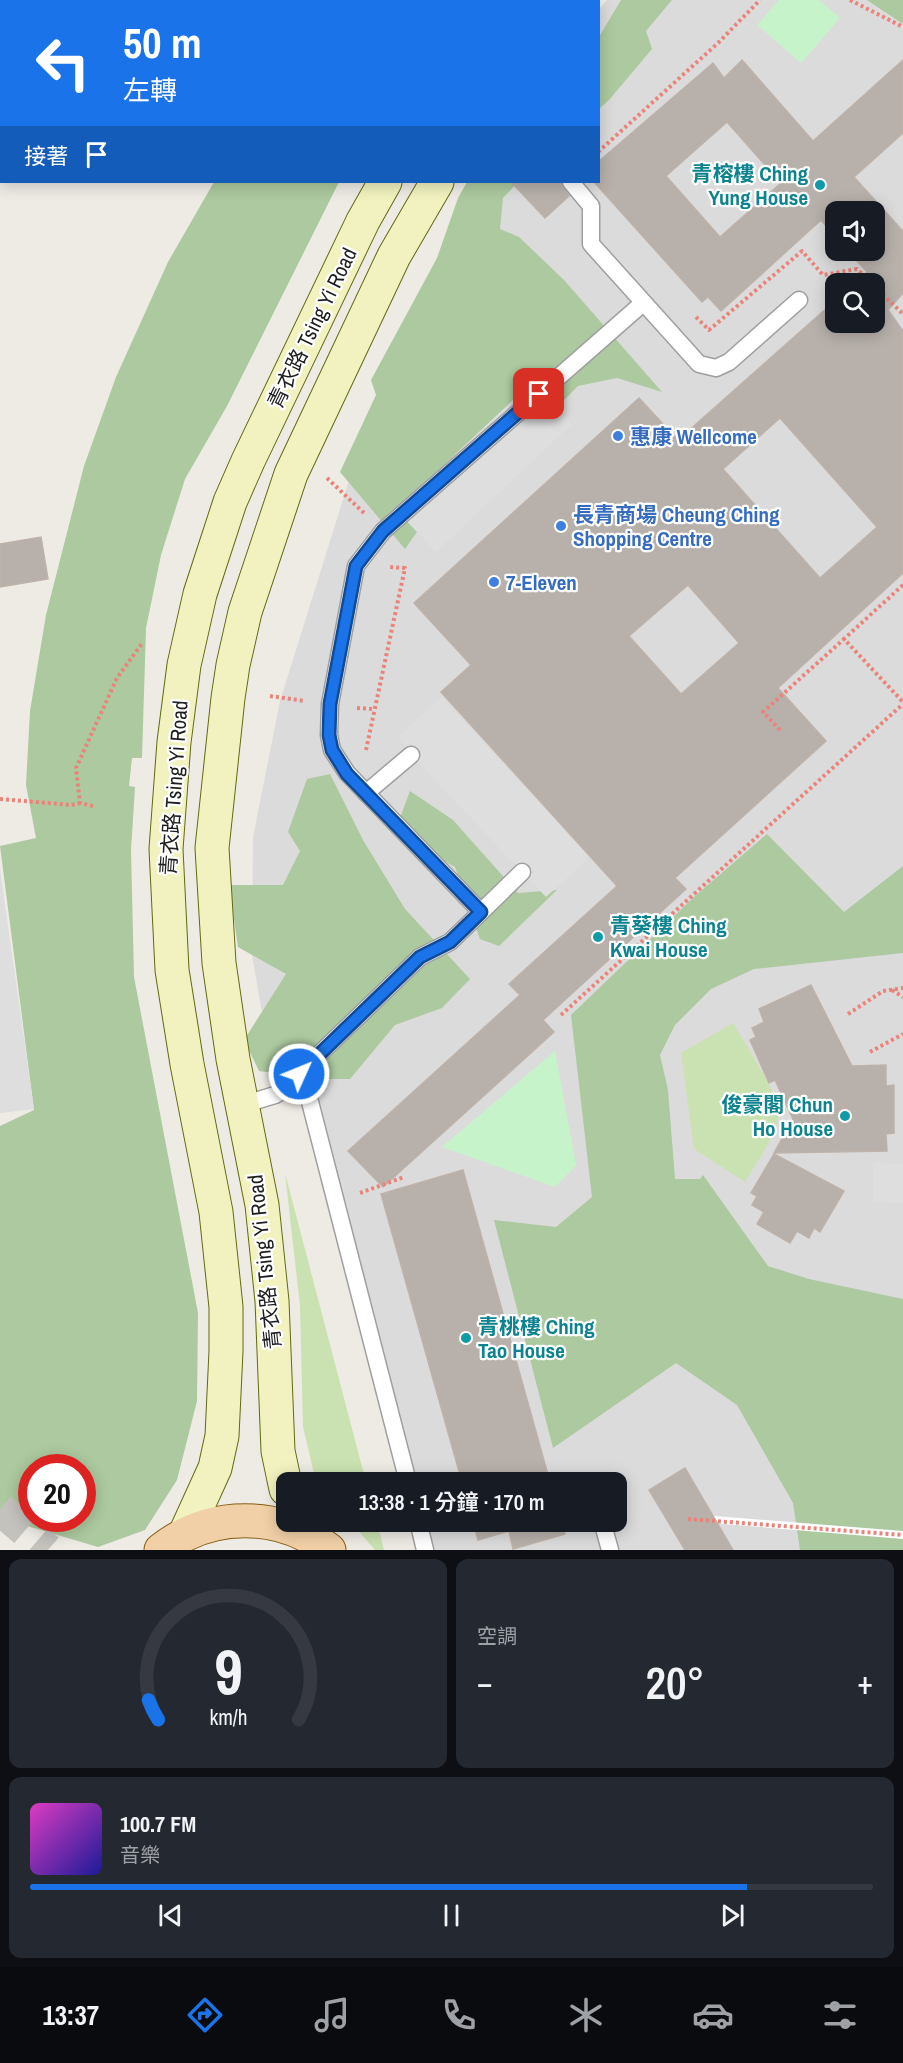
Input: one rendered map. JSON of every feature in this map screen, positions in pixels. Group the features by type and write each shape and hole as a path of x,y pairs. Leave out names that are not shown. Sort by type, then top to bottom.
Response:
{"main road":[{"name":"青衣路 Tsing Yi Road","path":"173,1542 215,1468 222,1436 226,1351 226,1307 216,1212 187,1064 172,970 166,849 174,742 184,665 200,594 230,502 363,220 385,183"},
{"name":"青衣路 Tsing Yi Road","path":"282,1472 278,1451 272,1301 262,1205 242,1105 219,963 212,848 233,665 245,612 291,474 394,256 436,183"},
{"path":"173,1542 220,1522 243,1520 276,1523"},
{"path":"304,1532 328,1550"}],"lane":[{"path":"572,183 591,206 591,244 699,364 716,368 729,362 799,300"},
{"path":"481,912 347,774 332,750 329,735 330,704 356,566 383,531 643,303"},
{"path":"362,790 411,755"},
{"path":"242,1105 275,1095 420,957 450,942 522,872"},
{"path":"288,1084 297,1086 308,1094 405,1472"},
{"path":"420,1532 425,1550"},
{"path":"605,1532 609,1550"}],"path":[{"path":"600,150 718,43 760,0"},
{"path":"850,0 903,27"},
{"path":"693,313 709,330 802,251 825,275"},
{"path":"835,273 857,269 861,273"},
{"path":"885,297 903,314"},
{"path":"324,475 383,531"},
{"path":"356,566 405,568 362,790"},
{"path":"780,730 763,712 903,585"},
{"path":"561,1015 903,703 844,639"},
{"path":"80,803 76,768 117,678 143,642"},
{"path":"0,799 70,805 80,803 93,806"},
{"path":"848,1014 883,991 903,988"},
{"path":"892,990 903,997"},
{"path":"870,1052 903,1034"},
{"path":"335,1201 404,1177"},
{"path":"688,1519 903,1535"}],"shaded area":[{"path":"607,0 903,0 903,1550 419,1550 415,1532 627,1532 627,1472 399,1472 304,1098 273,1077 252,955 253,837 280,701 356,458 490,183 600,183 600,8"},
{"path":"532,382 572,424 436,552 396,510"},
{"path":"441,697 590,857 546,897 411,755 398,737"},
{"path":"0,869 34,1109 0,1113"},
{"path":"873,1163 903,1164 903,1203 873,1202"}],"green space":[{"path":"621,0 672,0 646,31 652,49 600,108 600,35"},
{"path":"779,0 819,0 840,18 801,63 757,25"},
{"path":"867,0 903,0 903,24"},
{"path":"213,183 338,183 227,406 185,479 161,555 146,628 142,758 132,758 129,786 135,787 131,850 134,977 198,1313 197,1401 177,1480 145,1530 98,1547 47,1532 96,1532 96,1454 18,1454 18,1523 0,1518 0,1126 34,1110 0,846 36,838 26,785 30,711 46,615 84,466 116,377 168,262"},
{"path":"466,183 517,183 503,198 500,229 519,237 564,280 662,392 617,378 578,386 520,445 451,483 405,549 340,472 376,395 371,380 437,258 458,198"},
{"path":"330,774 363,840 405,909 470,979 442,1008 395,1025 350,1079 320,1079 259,1071 244,1040 286,974 238,947 229,885 283,885 300,851 288,832 307,779"},
{"path":"410,791 453,820 518,893 557,890 499,946 480,939 455,867 394,834"},
{"path":"767,834 844,912 903,866 903,953 754,969 711,989 675,1025 660,1055 668,1090 675,1179 700,1179 703,1175 768,1266 809,1279 903,1299 903,1550 800,1550 793,1503 737,1405 676,1363 553,1448 494,1220 556,1227 592,1197 571,1015 694,897"},
{"path":"733,1023 773,1092 779,1111 776,1128 745,1182 694,1149 681,1053"},
{"path":"555,1051 576,1165 555,1187 442,1147"},
{"path":"285,1173 363,1472 314,1472 303,1427 300,1306"},
{"path":"359,1532 380,1532 384,1550 375,1550"}],"pier":[{"path":"701,1515 903,1531 903,1539 700,1522"}],"building":[{"path":"742,60 813,141 903,60 903,133 854,177 876,201 825,201 825,225 821,220 721,311 708,297 702,302 595,183 600,183 600,160 713,63 724,78","holes":["727,122 781,183 720,237 666,176"]},
{"path":"512,183 561,183 569,196 545,218"},
{"path":"885,211 903,231 903,293 888,310 903,331 903,573 778,688 826,741 675,878 686,889 543,1020 554,1032 383,1187 348,1151 520,995 509,984 617,886 441,692 471,665 414,603 639,398 678,440 825,310 825,333 885,333 885,273 867,272 857,261 885,261","holes":["780,418 877,527 820,578 723,469","688,585 739,643 681,694 629,636"]},
{"path":"41,537 48,579 0,587 0,544"},
{"name":"俊豪閣 Chun Ho House","path":"811,985 852,1066 886,1065 886,1086 894,1085 894,1133 886,1134 887,1151 774,1153 793,1119 775,1080 769,1083 750,1040 756,1037 752,1028 764,1022 759,1009"},
{"path":"774,1154 844,1191 820,1232 814,1228 809,1238 797,1231 790,1243 757,1224 764,1212 752,1205 757,1196 751,1193"},
{"name":"青桃樓 Ching Tao House","path":"463,1170 547,1472 459,1472 381,1194"},
{"path":"685,1468 733,1550 685,1550 649,1490"},
{"path":"476,1532 506,1532 478,1540"},
{"path":"509,1532 564,1532 565,1534 513,1549"}],"tunnel":[{"path":"0,1509 48,1550"}],"place":[{"name":"青榕樓 Ching Yung House","path":"820,185"},
{"name":"惠康 Wellcome","path":"618,436"},
{"name":"長青商場 Cheung Ching Shopping Centre","path":"561,526"},
{"name":"7-Eleven","path":"494,582"},
{"name":"青葵樓 Ching Kwai House","path":"598,937"},
{"name":"俊豪閣 Chun Ho House","path":"845,1116"},
{"name":"青桃樓 Ching Tao House","path":"466,1338"}],"route":[{"path":"299,1074 420,957 450,942 481,912 347,774 332,750 329,735 330,704 356,566 383,531 539,394"}]}
